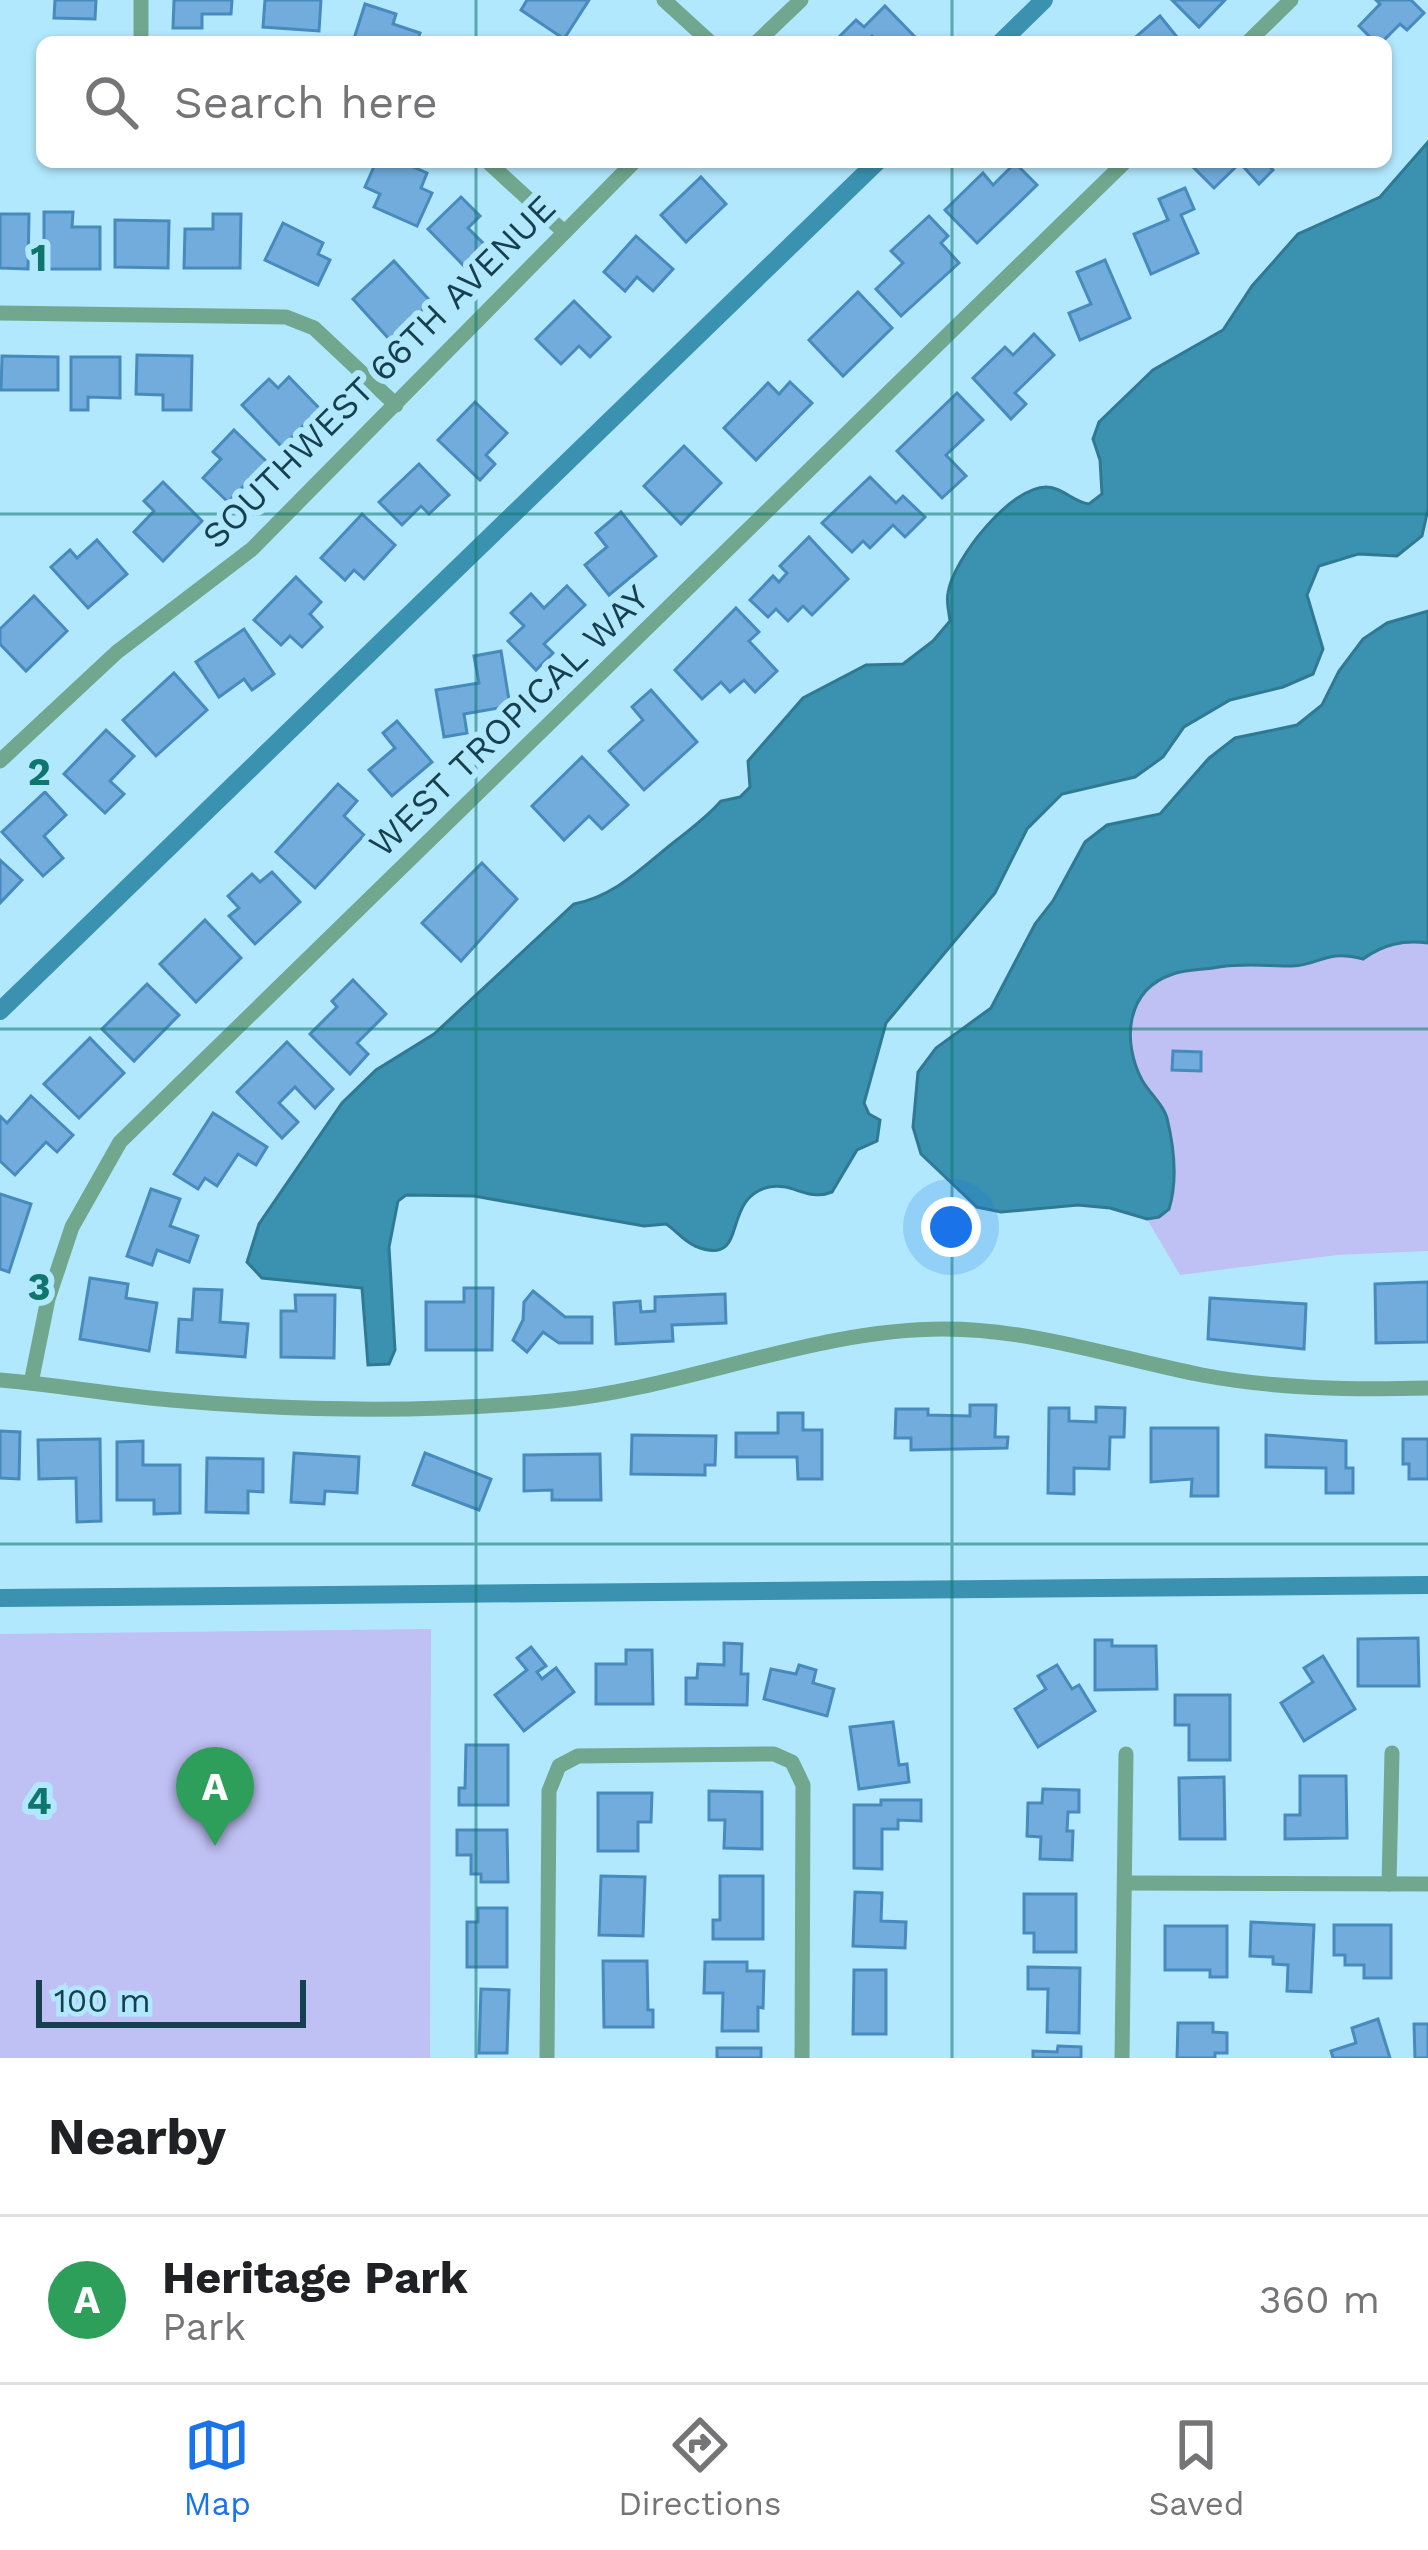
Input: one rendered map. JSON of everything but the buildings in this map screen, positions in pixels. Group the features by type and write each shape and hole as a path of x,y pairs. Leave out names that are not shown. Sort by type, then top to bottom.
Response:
{"street":[{"path":"141,0 141,36"},
{"path":"664,0 703,36"},
{"path":"764,36 801,0"},
{"path":"1254,36 1291,0"},
{"path":"495,168 563,230"},
{"name":"SOUTHWEST 66TH AVENUE","path":"0,761 117,652 252,549 628,168"},
{"name":"WEST TROPICAL WAY","path":"31,1383 48,1299 73,1227 120,1142 1119,168"},
{"path":"0,313 286,317 314,328 395,405"},
{"path":"0,1380 169,1400 312,1409 550,1401 639,1390 859,1334 944,1329 1021,1334 1278,1387 1428,1388"},
{"path":"1389,1884 1392,1753"},
{"path":"547,2058 549,1792 559,1766 578,1756 774,1754 791,1762 803,1785 802,2058"},
{"path":"1122,2058 1126,1754"},
{"path":"1125,1883 1428,1884"}],"shaded area":[{"path":"1428,142 1428,509 1422,536 1397,556 1358,554 1319,566 1307,595 1323,649 1313,674 1230,700 1184,727 1163,757 1135,777 1062,794 1027,829 995,893 886,1023 864,1103 869,1114 880,1120 877,1141 857,1150 832,1192 815,1195 778,1186 754,1194 744,1204 730,1240 712,1251 690,1244 666,1224 644,1226 474,1196 406,1195 398,1201 389,1247 395,1350 389,1364 368,1365 362,1288 262,1278 247,1262 259,1224 342,1103 376,1070 434,1034 574,904 617,886 721,801 740,797 750,787 748,761 803,698 866,665 903,664 933,641 950,621 948,593 961,562 986,527 1017,498 1047,487 1089,504 1102,494 1093,439 1099,422 1153,370 1223,330 1252,286 1298,234 1380,197"},
{"path":"1428,611 1428,943 1394,944 1363,959 1340,956 1292,966 1178,972 1157,982 1137,1005 1130,1034 1136,1065 1165,1113 1169,1129 1174,1175 1169,1209 1147,1219 1078,1205 1001,1212 977,1207 921,1154 913,1127 918,1072 936,1048 991,1008 1085,842 1107,825 1160,814 1209,758 1235,738 1297,725 1322,705 1363,639 1387,623"},
{"path":"1428,943 1428,1251 1337,1255 1180,1275 1147,1219 1159,1217 1169,1143 1167,1113 1130,1054 1128,1028 1137,1003 1153,985 1173,974 1239,963 1297,966 1340,953 1363,959 1381,947"},
{"path":"431,1629 430,2058 0,2058 0,1634"}],"waterway":[{"path":"1007,36 1044,0"},
{"path":"0,1011 871,168"},
{"path":"0,1598 1428,1585"}],"place":[{"name":"Heritage Park","path":"215,1846"}]}
